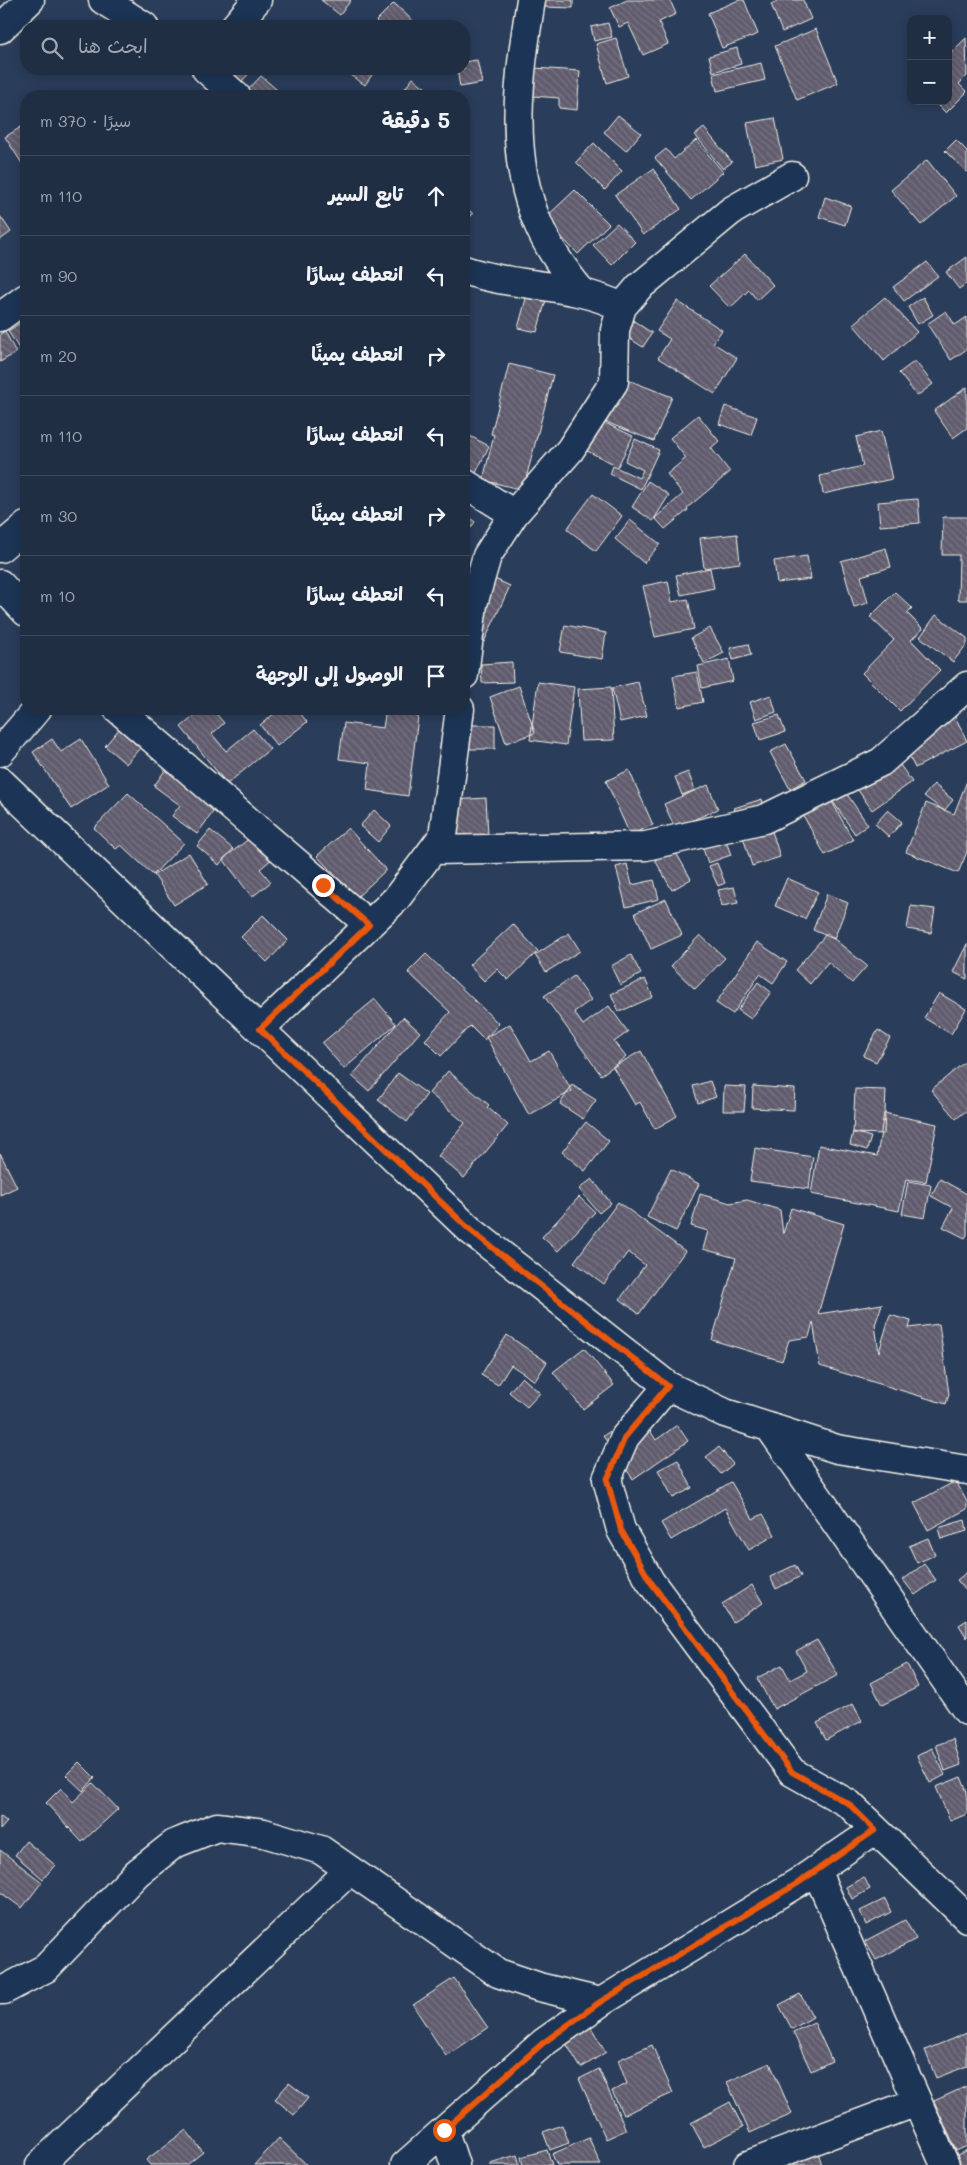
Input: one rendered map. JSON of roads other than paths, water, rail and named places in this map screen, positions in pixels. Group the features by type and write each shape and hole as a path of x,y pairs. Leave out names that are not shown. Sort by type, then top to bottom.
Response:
{"street":[{"path":"0,30 30,0"},
{"path":"103,0 135,20"},
{"path":"241,20 257,0"},
{"path":"531,0 518,115 520,161 530,205 539,227 550,247 580,290"},
{"path":"213,75 229,90"},
{"path":"470,622 472,604 487,556 514,514 570,450 614,382 615,330 622,307 639,287 731,211 792,176"},
{"path":"470,271 507,280 580,290 622,307"},
{"path":"0,317 20,302"},
{"path":"470,487 514,514"},
{"path":"0,548 20,531"},
{"path":"0,584 20,606"},
{"path":"434,850 646,846 764,819 881,762 967,686"},
{"path":"0,752 32,715"},
{"path":"125,715 369,925"},
{"path":"260,1029 396,899 443,836 459,715"},
{"path":"0,781 470,1230 668,1386 725,1413 837,1449 967,1470"},
{"path":"668,1386 625,1437 607,1480 621,1530 650,1581 792,1772 849,1804 967,1918"},
{"path":"770,1428 967,1711"},
{"path":"0,1990 4,1990 46,1968 137,1873 174,1844 217,1827 264,1834 321,1850 498,1973 539,1987 600,2002"},
{"path":"405,2165 543,2043 600,2002 816,1870 875,1830"},
{"path":"40,2165 350,1870"},
{"path":"816,1870 945,2165"},
{"path":"748,2165 917,2102"},
{"path":"444,2130 455,2165"}]}
